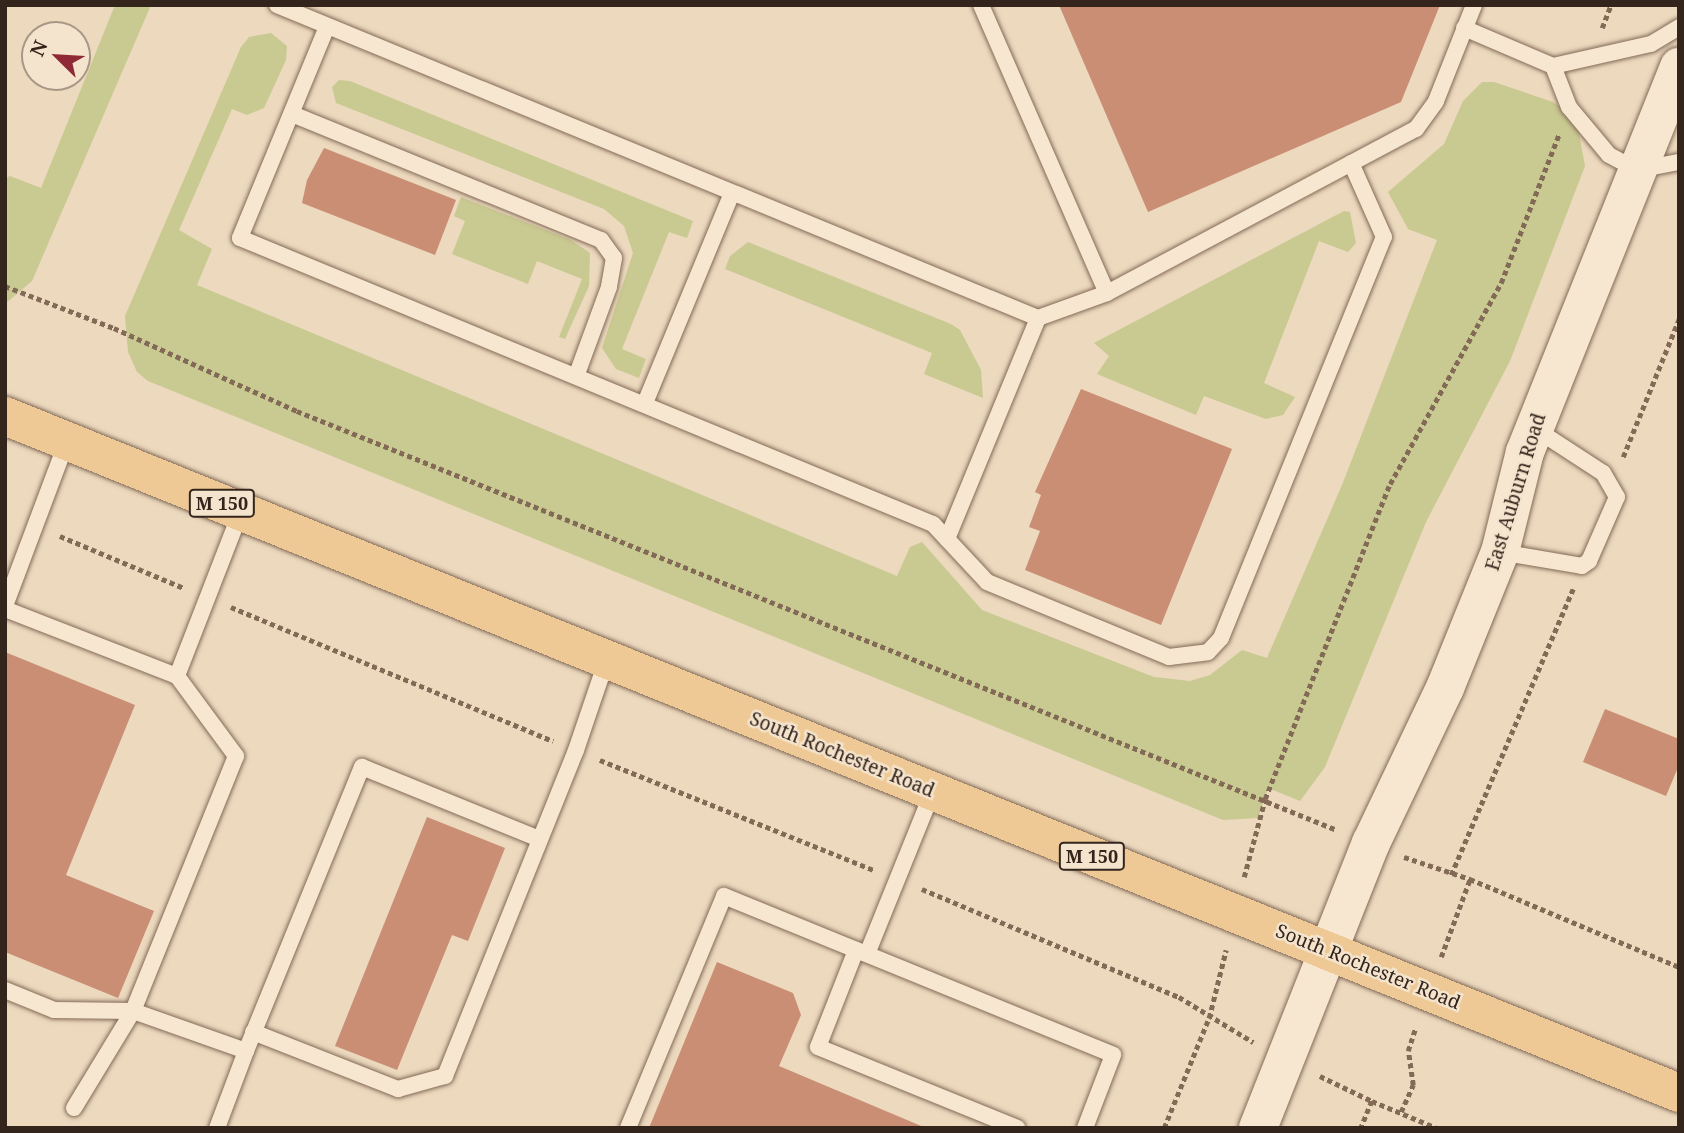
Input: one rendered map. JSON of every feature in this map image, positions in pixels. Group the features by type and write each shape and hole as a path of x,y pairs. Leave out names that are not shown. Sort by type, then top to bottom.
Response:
{"main road":[{"name":"East Auburn Road","path":"1258,1128 1371,844 1445,688 1500,552 1534,428 1679,67"},
{"name":"South Rochester Road","path":"5,416 1679,1093"}],"lane":[{"path":"277,5 326,29 1038,318 1107,293 1416,129 1436,101 1474,5"},
{"path":"981,5 1107,293"},
{"path":"1464,28 1553,66 1651,44 1679,27"},
{"path":"326,29 240,238 577,374 933,524 987,582 1169,657 1208,652 1221,638 1384,237 1351,163"},
{"path":"1553,66 1569,107 1609,155 1637,170 1679,162"},
{"path":"292,114 601,240 614,258 609,287 577,374"},
{"path":"645,403 732,193"},
{"path":"947,539 1038,318"},
{"path":"1500,552 1582,566 1589,562 1617,497 1612,484 1603,473 1534,428"},
{"path":"67,442 5,608 177,676 236,756 133,1011 74,1108"},
{"path":"177,676 205,596 241,510"},
{"path":"253,1032 398,1089 445,1076 576,750 607,659"},
{"path":"216,1128 362,767 539,839"},
{"path":"933,791 897,880 818,1047 1017,1128"},
{"path":"628,1128 724,896 1113,1055 1085,1128"},
{"path":"5,990 54,1010 133,1011 246,1051"}],"path":[{"path":"1591,57 1611,5"},
{"path":"1164,1128 1209,1018 1265,799 1390,484 1501,283 1569,107"},
{"path":"5,286 114,328 297,411 1284,808"},
{"path":"1612,484 1679,319"},
{"path":"34,526 1179,997 1209,1018"},
{"path":"1451,875 1582,566"},
{"path":"1427,866 1679,967"},
{"path":"1372,1101 1437,1128"}],"green space":[{"path":"115,5 151,5 32,281 5,304 5,179 10,176 41,188 80,91 91,91 91,64"},
{"path":"271,33 287,46 286,60 264,108 247,115 232,109 179,230 212,249 197,285 897,576 910,547 922,542 982,610 1154,677 1190,681 1210,675 1242,650 1267,658 1342,485 1437,240 1408,229 1388,192 1444,144 1463,101 1482,82 1494,82 1553,102 1566,111 1578,128 1585,166 1510,361 1426,522 1325,767 1300,801 1268,788 1258,818 1223,820 148,381 137,372 128,352 125,316 241,47 249,37"},
{"path":"339,80 350,81 693,221 687,238 669,232 622,349 646,359 639,378 616,369 602,348 633,253 624,226 604,209 336,103 332,87"},
{"path":"461,197 571,240 590,253 589,286 565,339 559,337 582,279 537,261 528,284 452,254 465,221 454,216"},
{"path":"1344,211 1350,212 1356,243 1348,252 1319,241 1264,383 1295,397 1283,415 1266,419 1204,396 1196,415 1097,374 1109,356 1094,343"},
{"path":"748,242 951,324 960,330 981,370 983,398 924,374 932,353 725,269 730,256"}],"building":[{"path":"1059,5 1440,5 1401,102 1148,212"},
{"path":"324,148 456,200 435,255 302,203 307,180"},
{"path":"1081,389 1232,449 1161,625 1025,570 1040,531 1029,527 1041,495 1035,492"},
{"path":"5,652 135,705 66,875 154,911 118,998 5,952"},
{"path":"1605,709 1679,739 1679,765 1666,796 1583,762"},
{"path":"427,817 505,848 468,941 452,935 397,1070 335,1046"},
{"path":"717,962 793,993 801,1015 779,1066 926,1128 649,1128"}]}
